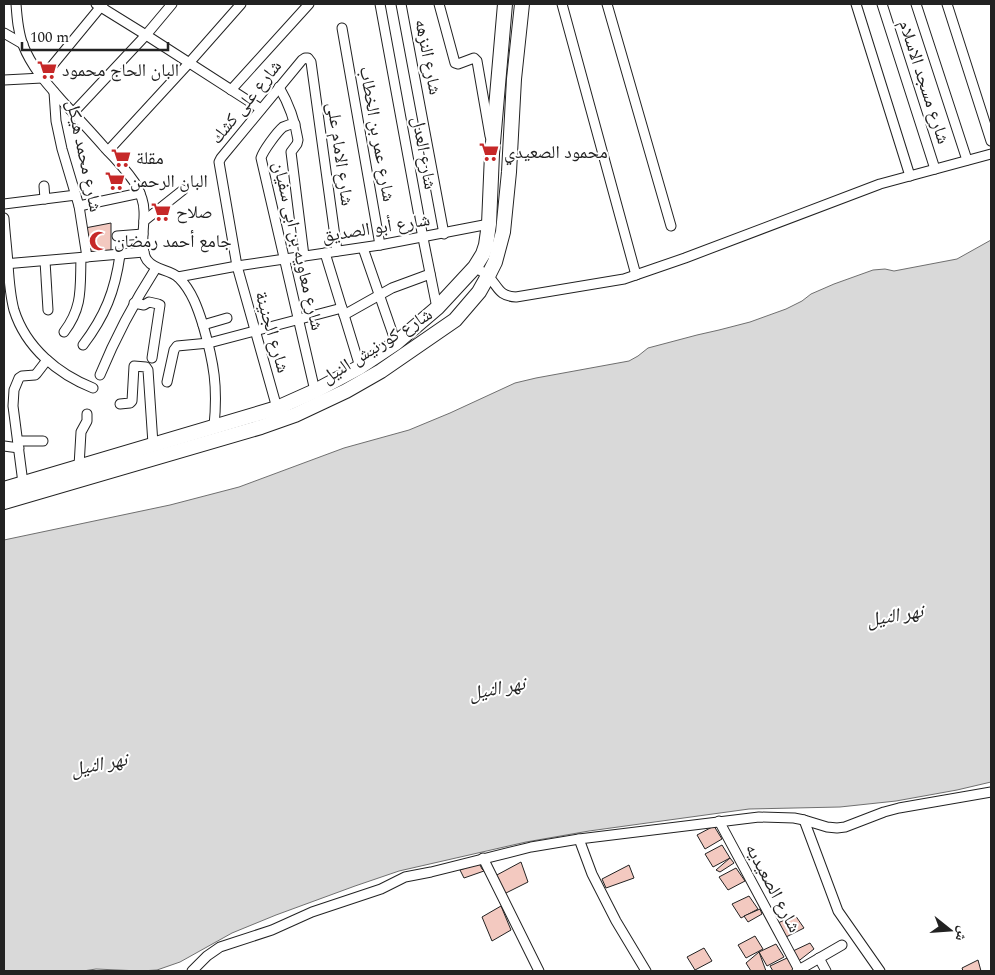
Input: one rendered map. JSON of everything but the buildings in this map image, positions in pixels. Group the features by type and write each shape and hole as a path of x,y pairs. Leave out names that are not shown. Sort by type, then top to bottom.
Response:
{"main road":[{"name":"شارع كورنيش النيل","path":"4,489 277,408 316,391 360,367 396,343 437,308 475,267 486,245 490,224 492,154 505,4"},
{"name":"شارع كورنيش النيل","path":"4,502 261,427 295,415 346,391 381,371 455,320 479,292 500,247 505,216 514,79 522,4"}],"street":[{"path":"16,4 22,44 30,62 54,92 126,170 140,193 143,202 144,252 148,261 156,268 178,277 192,294 213,360 216,384 214,426"},
{"path":"73,112 172,4"},
{"path":"108,150 241,4"},
{"path":"231,90 309,4"},
{"name":"شارع العدل","path":"380,4 437,308"},
{"name":"شارع النزهه","path":"401,4 444,234"},
{"path":"439,4 455,63 458,64 474,58 477,61 492,154"},
{"path":"562,4 636,275"},
{"path":"607,4 671,226"},
{"path":"856,4 910,176"},
{"name":"شارع مسجد الاسلام","path":"882,4 935,169"},
{"path":"916,4 967,160"},
{"path":"947,4 991,141"},
{"path":"4,80 42,78 100,5 261,109"},
{"name":"شارع عمر بن الخطاب","path":"342,28 380,245"},
{"path":"4,33 22,44"},
{"name":"شارع على كشك","path":"236,266 219,162 302,60 306,58 311,62"},
{"name":"شارع الامام على","path":"311,62 337,252"},
{"path":"279,88 289,105 298,140 291,152 304,256"},
{"name":"شارع محمد هيكل","path":"54,92 56,121 62,149 80,206 84,258 79,305 64,332"},
{"name":"شارع معاويه بن ابى سفيان","path":"295,124 289,124 280,130 261,156 316,391"},
{"path":"475,267 488,276 499,290 507,296 516,297 624,279 685,258 880,184 991,154"},
{"path":"44,186 45,199"},
{"path":"144,221 183,190"},
{"path":"80,206 140,193"},
{"path":"4,204 76,195"},
{"path":"4,218 6,264 10,290 22,329 33,346 57,369 69,377 94,388"},
{"name":"شارع أبو الصديق","path":"178,277 236,266 423,238 490,224"},
{"path":"117,236 143,234"},
{"path":"362,248 396,343"},
{"path":"6,264 144,252"},
{"path":"325,253 360,367"},
{"path":"82,345 101,318 108,303 114,287 120,255"},
{"path":"45,261 48,310"},
{"name":"شارع الجنينة","path":"236,266 277,408"},
{"path":"100,375 134,303 156,268"},
{"path":"167,382 177,346 208,343 298,320 343,312 405,282 430,274"},
{"path":"134,303 144,305 149,302 160,305 152,358"},
{"path":"203,325 227,318"},
{"path":"23,483 19,444 8,405 19,378 35,375 47,360"},
{"path":"120,404 132,401 134,366 146,367 148,370 153,444"},
{"path":"79,466 80,432 87,421 87,414"},
{"path":"4,446 43,441"},
{"path":"192,971 207,956 220,947 272,930 312,912 381,889 405,877 531,847 579,839 759,817 804,820 827,827 845,826 899,808 991,792"},
{"path":"804,820 838,911 880,971"},
{"name":"شارع الصعيديه","path":"719,822 798,971"},
{"path":"579,839 592,874 616,921 646,971"},
{"path":"483,858 539,971"},
{"path":"798,971 842,945"},
{"path":"820,958 826,971"}],"water":[{"name":"نهر النيل","path":"991,240 991,782 896,801 840,807 749,809 589,831 526,842 399,871 355,886 232,933 180,962 157,970 4,971 4,540 170,505 239,487 344,448 409,430 515,383 629,361 648,348 750,322 786,309 811,294 873,270 885,269 894,271 957,259"}],"place":[{"name":"البان الحاج محمود","path":"47,70"},
{"name":"محمود الصعيدي","path":"489,152"},
{"name":"مقلة","path":"121,158"},
{"name":"البان الرحمن","path":"115,181"},
{"name":"صلاح","path":"161,212"},
{"name":"جامع أحمد رمضان","path":"99,241"}]}
